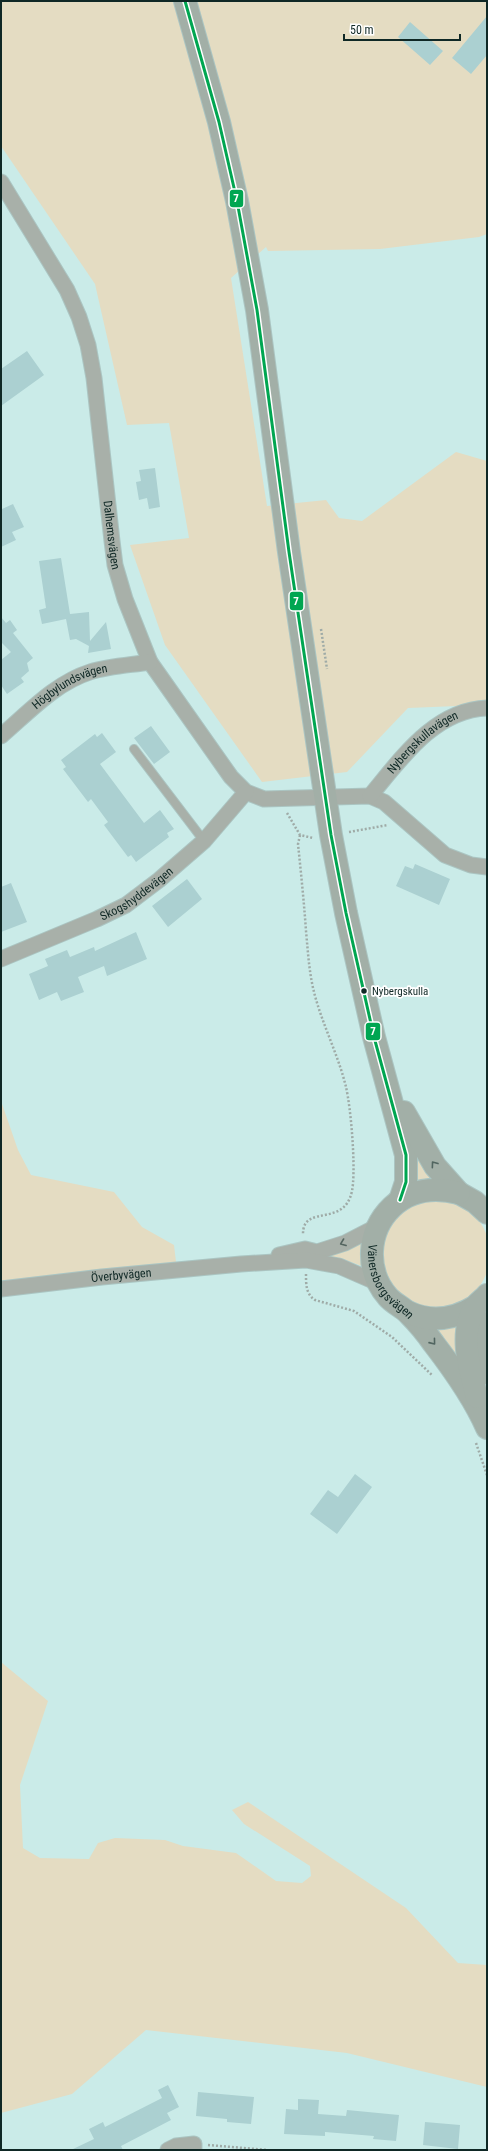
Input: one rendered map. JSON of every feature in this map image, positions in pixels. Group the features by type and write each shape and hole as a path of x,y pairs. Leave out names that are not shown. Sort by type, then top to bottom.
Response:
{"street":[{"name":"Vänersborgsvägen","path":"185,1 221,129 237,201 257,310 288,544 326,797 346,913 374,1037 389,1089 393,1112 406,1155 406,1182 400,1200 387,1212 378,1226 372,1245 371,1254 373,1269 378,1283 389,1298 408,1312 434,1343 481,1427"},
{"name":"Dalhemsvägen","path":"1,182 67,290 79,317 88,345 94,378 115,565 125,599 150,662 231,777 246,792 264,799 326,797"},
{"name":"Högbylundsvägen","path":"1,736 48,696 71,680 91,672 150,662"},
{"name":"Nybergskullavägen","path":"370,796 408,750 444,720 462,712 487,708"},
{"name":"Skogshyddevägen","path":"1,959 97,919 126,905 159,880 204,841 246,792"},
{"path":"326,797 370,796 384,802 445,855 471,865 487,867"},
{"name":"Vänersborgsvägen","path":"389,1089 435,1166 459,1193 475,1202 487,1213"},
{"path":"400,1200 409,1195 429,1190 444,1190 459,1193"},
{"name":"Överbyvägen","path":"1,1289 102,1277 241,1264 305,1255 345,1243 378,1226"},
{"name":"Överbyvägen","path":"305,1255 339,1266 378,1283"},
{"path":"408,1312 420,1317 443,1319 483,1308"},
{"path":"483,1308 482,1345 487,1386"},
{"path":"481,1427 468,1358 467,1337 483,1308"},
{"path":"168,2150 176,2146 194,2147"}],"lane":[{"path":"134,748 204,841"}],"path":[{"path":"300,835 298,844 310,968 314,992 346,1087 353,1184 347,1205 337,1213 317,1216 304,1225 303,1233 306,1286 311,1297 315,1300 354,1310 392,1337 423,1368 439,1379"},
{"path":"481,1427 487,1475"},
{"path":"194,2147 268,2150"}],"shaded area":[{"path":"1,1 487,1 487,234 479,237 380,249 268,251 266,247 231,278 267,506 326,500 339,518 362,521 456,452 487,461 487,708 457,706 408,708 347,772 262,782 165,645 130,545 189,538 169,423 127,425 95,284 1,146"},
{"path":"1,1101 18,1150 31,1175 114,1192 142,1227 174,1245 176,1262 58,1274 1,1283"},
{"path":"410,1142 440,1183 413,1186"},
{"path":"435,1199 456,1203 466,1208 474,1215 481,1223 486,1233 490,1254 486,1275 481,1285 474,1293 466,1300 456,1305 435,1309 414,1305 404,1300 396,1293 389,1285 384,1275 380,1254 384,1233 389,1223 396,1215 404,1208 414,1203"},
{"path":"362,1240 362,1266 345,1260 315,1256"},
{"path":"459,1327 460,1367 434,1330"},
{"path":"1,1662 48,1701 20,1785 23,1848 40,1858 89,1859 98,1843 115,1838 165,1840 183,1846 236,1853 276,1881 302,1883 311,1876 310,1866 244,1824 232,1810 248,1802 406,1908 458,1963 487,1965 487,2087 347,2053 146,2030 72,2094 1,2113"}],"building":[{"path":"487,16 487,55 471,74 452,58"},
{"path":"410,22 443,51 430,65 398,37"},
{"path":"27,351 44,375 1,406 1,369"},
{"path":"155,468 160,507 149,509 147,498 139,500 136,482 141,481 139,470"},
{"path":"13,504 24,527 12,532 16,540 1,547 1,508 2,509"},
{"path":"61,558 70,614 89,612 90,641 106,622 111,649 88,653 89,646 76,639 70,640 66,619 42,624 39,610 46,608 39,561"},
{"path":"1,617 6,623 10,620 17,630 13,633 33,658 27,663 29,671 21,678 24,682 7,694 1,685 1,660 11,652 1,642"},
{"path":"151,726 170,752 154,764 134,738"},
{"path":"102,733 116,752 100,764 144,823 160,810 174,829 167,833 169,837 136,862 131,855 128,857 104,825 108,822 91,799 88,802 63,769 66,767 61,760 95,734 97,737"},
{"path":"415,864 450,879 439,905 396,886 405,866 413,869"},
{"path":"187,879 202,899 168,927 152,906"},
{"path":"11,883 27,922 1,932 1,887"},
{"path":"136,932 147,959 107,976 104,966 78,977 84,992 61,1001 57,992 39,1000 29,974 48,966 45,959 67,950 70,957 94,947 95,951"},
{"path":"355,1474 372,1487 337,1534 310,1514 328,1490 338,1497"},
{"path":"168,2085 179,2107 167,2113 171,2120 121,2146 123,2150 71,2150 94,2139 89,2129 103,2122 105,2127 162,2098 158,2090"},
{"path":"198,2092 254,2097 251,2124 227,2122 227,2119 196,2116"},
{"path":"298,2099 319,2100 318,2114 346,2116 347,2110 399,2115 396,2141 373,2139 374,2136 325,2132 325,2136 284,2134 286,2109 298,2110"},
{"path":"425,2122 460,2125 458,2149 423,2145"}],"transit line":[{"name":"7","path":"185,1 219,122 237,201 257,310 289,552 331,835 346,913 374,1037 406,1155 406,1182 400,1200"}],"place":[{"name":"Nybergskulla","path":"364,991"}]}
